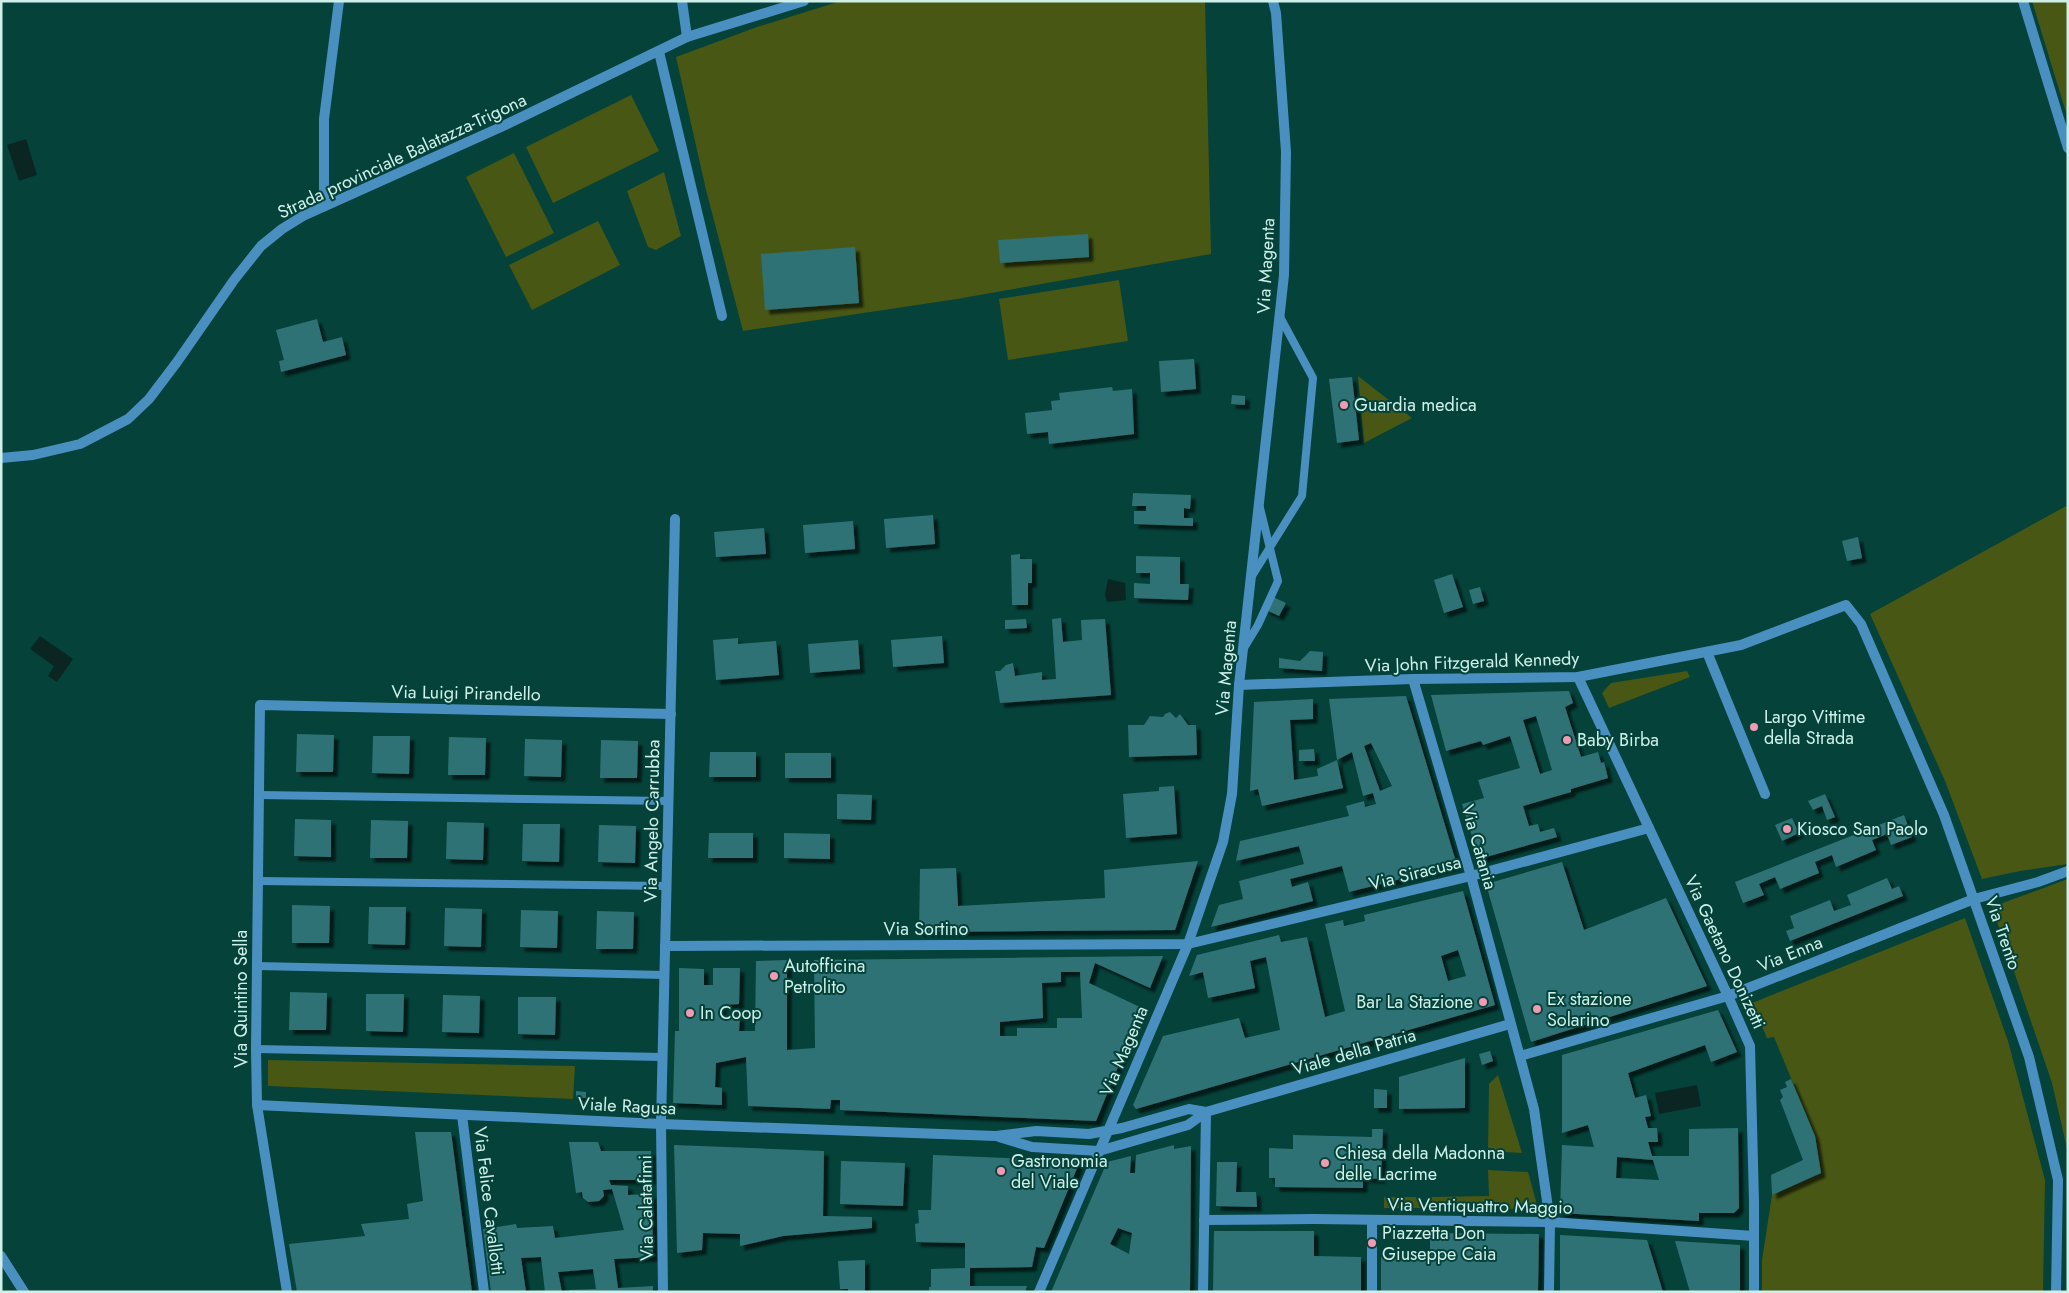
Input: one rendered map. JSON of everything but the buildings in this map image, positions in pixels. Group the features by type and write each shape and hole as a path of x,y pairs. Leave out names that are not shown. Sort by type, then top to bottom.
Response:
{"street":[{"path":"324,206 324,119 339,1"},
{"path":"682,1 687,37"},
{"name":"Strada provinciale Balatazza-Trigona","path":"1,458 33,455 80,444 128,419 149,399 234,280 261,246 282,229 324,206 501,127 687,37 804,1"},
{"name":"Via Magenta","path":"1040,1292 1188,944 1223,842 1232,794 1239,685 1284,275 1286,152 1275,1"},
{"path":"2023,1 2068,148"},
{"path":"659,52 722,316"},
{"name":"Via Angelo Carrubba","path":"661,1124 675,519"},
{"name":"Via John Fitzgerald Kennedy","path":"1239,685 1413,679 1578,677 1741,645 1846,605"},
{"name":"Via Trento","path":"1846,605 1861,624 1944,815 2029,1057 2058,1180 2056,1292"},
{"path":"1706,652 1765,794"},
{"name":"Via Gaetano Donizetti","path":"1578,677 1750,1046 1754,1292"},
{"name":"Via Catania","path":"1413,679 1471,876 1534,1109 1550,1222 1549,1292"},
{"name":"Via Luigi Pirandello","path":"260,705 670,714"},
{"name":"Via Quintino Sella","path":"260,705 257,1105 288,1292"},
{"name":"Via Siracusa","path":"1188,944 1471,876 1649,828"},
{"name":"Via Enna","path":"1520,1056 1728,996 1974,899 2038,882 2068,871"},
{"name":"Via Sortino","path":"665,946 1188,944"},
{"name":"Viale della Patria","path":"1206,1112 1510,1024"},
{"name":"Viale Ragusa","path":"257,1105 661,1124 996,1136"},
{"path":"996,1136 1036,1131 1089,1134 1108,1131 1189,1109 1206,1112"},
{"path":"996,1136 1032,1147 1099,1151 1188,1125 1206,1112"},
{"path":"1203,1292 1206,1112"},
{"name":"Via Felice Cavallotti","path":"462,1115 484,1292"},
{"name":"Via Calatafimi","path":"661,1124 663,1292"},
{"name":"Via Ventiquattro Maggio","path":"1204,1220 1550,1222 1754,1236"},
{"path":"1372,1220 1372,1292"},
{"path":"1,1256 24,1292"}],"lane":[{"path":"1251,578 1302,496 1313,378 1280,317"},
{"path":"1243,650 1258,625 1278,581 1259,502"},
{"path":"259,795 669,800"},
{"path":"258,881 666,886"},
{"path":"257,966 665,975"},
{"path":"256,1049 663,1057"}],"green space":[{"path":"841,1 1205,1 1211,254 957,299 743,331 706,190 676,57 757,27"},
{"path":"2032,1 2068,1 2068,119"},
{"path":"631,95 659,151 553,203 526,147"},
{"path":"514,153 554,233 506,257 466,177"},
{"path":"664,172 681,236 656,250 648,247 627,191"},
{"path":"598,221 620,265 532,310 509,265"},
{"path":"1119,280 1128,341 1008,360 999,299"},
{"path":"1358,376 1412,418 1364,443"},
{"path":"2068,505 2068,864 1982,879 1945,781 1870,614"},
{"path":"1687,671 1690,677 1609,708 1602,693 1611,683"},
{"path":"2068,879 2068,1153 2052,1083 1992,907"},
{"path":"1965,918 2008,1041 2045,1180 2043,1292 1762,1292 1762,1260 1772,1195 1821,1173 1815,1136 1774,1037 1767,1038 1752,1003"},
{"path":"268,1060 575,1066 573,1099 268,1086"},
{"path":"1498,1075 1522,1153 1488,1151 1489,1084"},
{"path":"1488,1170 1528,1172 1537,1205 1535,1209 1431,1208 1431,1197 1489,1196"},
{"path":"1384,1197 1420,1197 1420,1208 1384,1208"}],"water":[{"path":"26,139 37,175 19,181 7,145"},
{"path":"1108,579 1125,583 1126,600 1107,602 1105,595"},
{"path":"40,636 73,659 57,682 48,676 54,666 30,649"},
{"path":"1697,1085 1701,1106 1659,1114 1655,1093"}],"place":[{"name":"Guardia medica","path":"1344,405"},
{"name":"Largo Vittime della Strada","path":"1754,727"},
{"name":"Baby Birba","path":"1567,740"},
{"name":"Kiosco San Paolo","path":"1787,829"},
{"name":"Autofficina Petrolito","path":"774,976"},
{"name":"Bar La Stazione","path":"1483,1002"},
{"name":"Ex stazione Solarino","path":"1537,1009"},
{"name":"In Coop","path":"690,1013"},
{"name":"Chiesa della Madonna delle Lacrime","path":"1325,1163"},
{"name":"Gastronomia del Viale","path":"1001,1171"},
{"name":"Piazzetta Don Giuseppe Caia","path":"1372,1243"}]}
